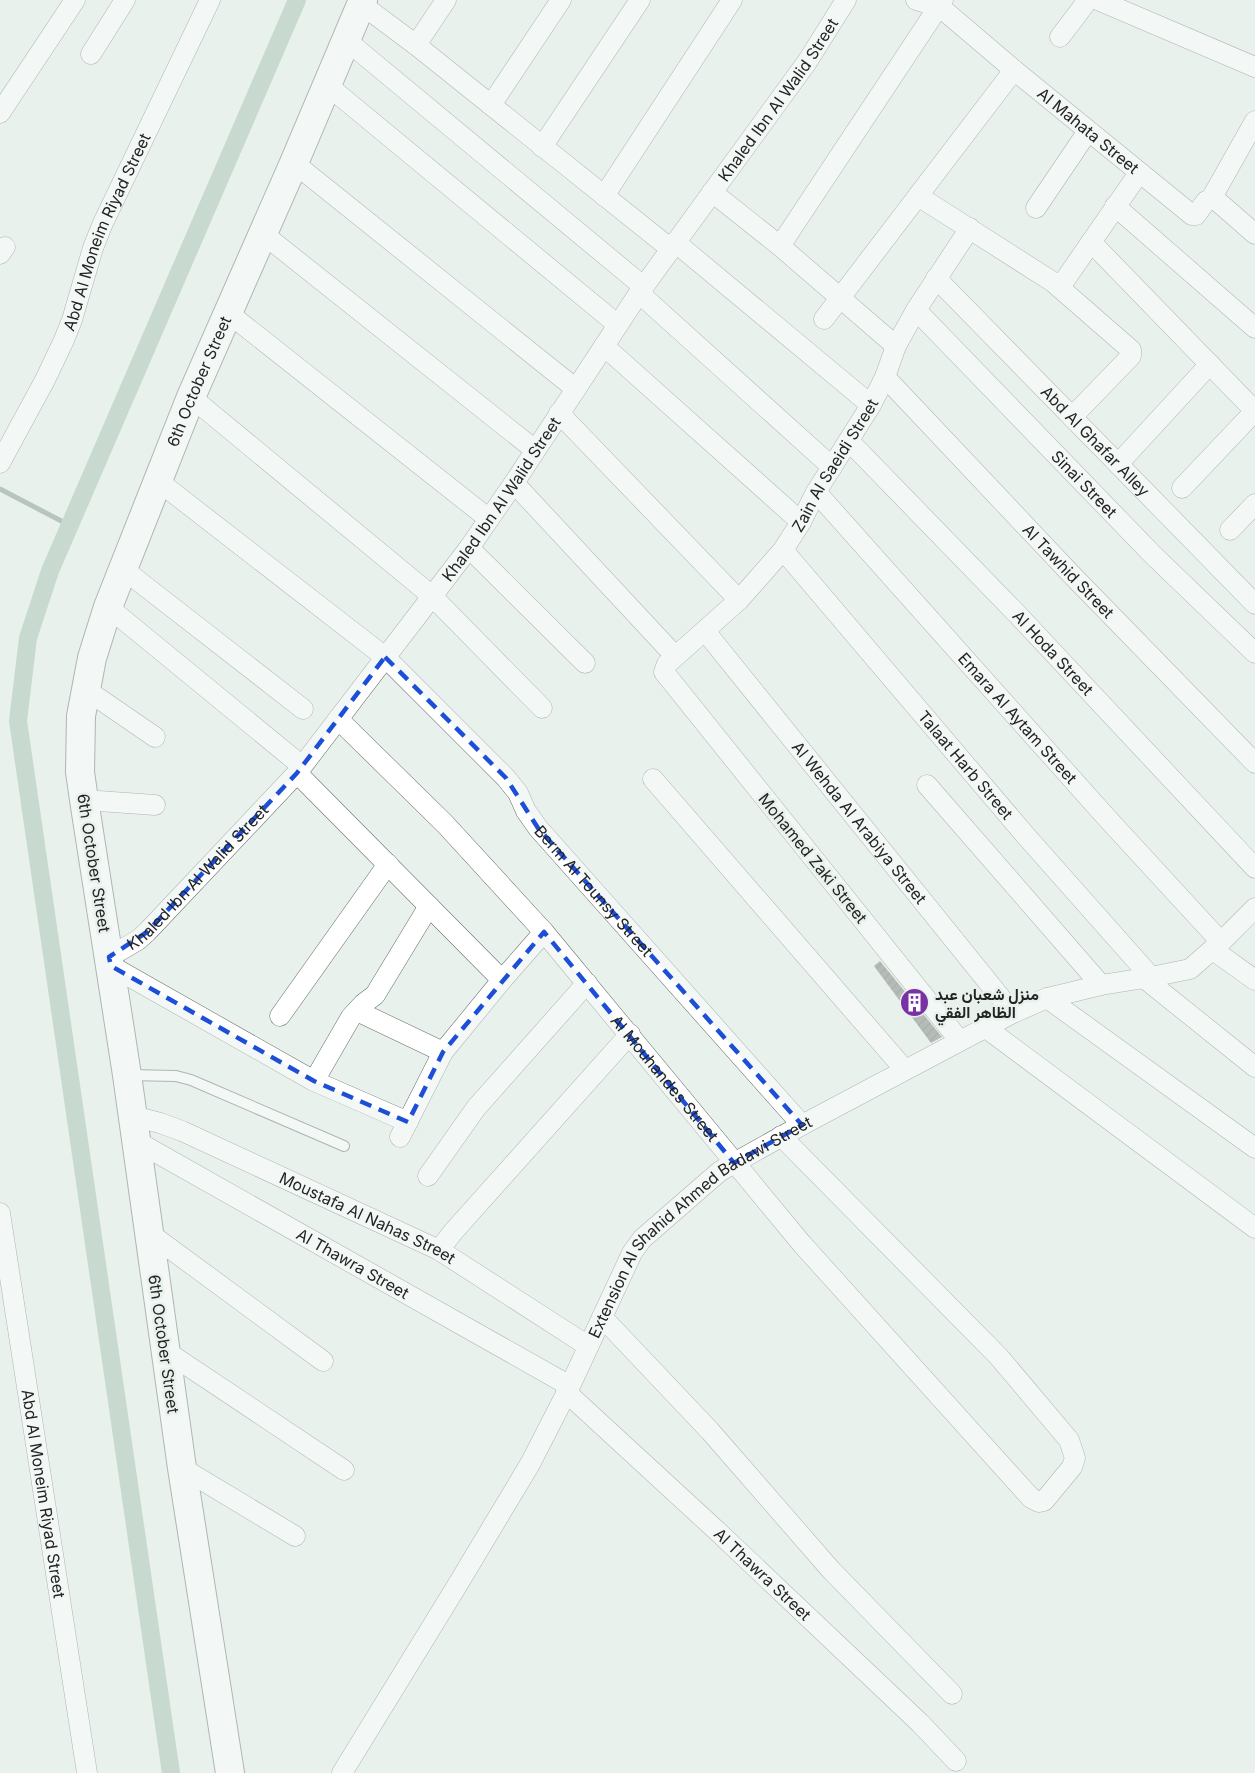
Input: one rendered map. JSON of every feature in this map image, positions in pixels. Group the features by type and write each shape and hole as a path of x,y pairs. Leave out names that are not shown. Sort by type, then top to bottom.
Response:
{"main road":[{"name":"6th October Street","path":"230,1773 164,1350 135,1129 84,800 79,744 81,716 92,658 108,607 191,397 362,2"}],"street":[{"path":"0,113 75,0"},
{"path":"91,54 125,0"},
{"name":"Abd Al Moneim Riyad Street","path":"1,461 60,350 72,320 96,240 210,0"},
{"path":"416,45 446,0"},
{"path":"491,105 561,0"},
{"path":"542,147 640,0"},
{"path":"604,196 732,0"},
{"name":"Khaled Ibn Al Walid Street","path":"110,962 147,932 299,770 469,548 641,290 807,62 846,0"},
{"name":"Al Mahata Street","path":"916,0 942,3 1014,70 1192,215 1196,215 1206,201 1211,199"},
{"path":"1060,37 1088,0"},
{"path":"1098,0 1255,67"},
{"path":"362,2 542,147 673,246 871,405"},
{"path":"780,246 942,3"},
{"path":"346,40 641,290 832,467"},
{"path":"824,319 1014,70"},
{"path":"327,85 618,325"},
{"path":"1255,120 1248,152 1211,199 1216,200 1255,234"},
{"path":"1036,208 1088,131"},
{"path":"294,163 576,389"},
{"path":"1060,287 1139,173"},
{"path":"712,192 780,246 896,346"},
{"path":"918,196 1060,287 1132,352 1131,356 1072,417"},
{"path":"1115,206 1255,328"},
{"name":"Zain Al Saeidi Street","path":"666,675 665,668 675,656 739,600 783,550 816,492 871,405 885,377 896,346 916,310 970,228"},
{"path":"262,233 535,450"},
{"path":"1091,242 1255,411 1182,488"},
{"name":"Abd Al Ghafar Alley","path":"936,278 1255,604"},
{"name":"Sinai Street","path":"916,310 1153,555 1255,653"},
{"path":"227,312 489,519"},
{"path":"604,346 801,522"},
{"path":"1118,464 1210,364"},
{"name":"Al Tawhid Street","path":"885,377 1070,573 1255,763"},
{"path":"191,397 432,596 542,708"},
{"path":"559,413 739,600"},
{"name":"Al Hoda Street","path":"849,441 1017,614 1255,868"},
{"name":"Berm Al Tounsy Street","path":"158,481 385,657 506,778 518,793 526,811 538,828 802,1125"},
{"path":"514,483 675,656"},
{"name":"Emara Al Aytam Street","path":"816,492 1106,817 1217,946 1255,980"},
{"path":"1230,530 1255,504"},
{"path":"469,548 585,663"},
{"name":"Talaat Harb Street","path":"783,550 1148,977 1255,1067"},
{"path":"123,569 303,709"},
{"path":"108,607 299,770 502,980"},
{"name":"Al Wehda Al Arabiya Street","path":"705,631 1012,1013"},
{"name":"Mohamed Zaki Street","path":"666,675 960,1041"},
{"path":"85,689 155,737"},
{"name":"Al Mouhandes Street","path":"338,719 444,824 544,932 810,1253 1031,1498 1039,1502 1044,1501 1072,1467 1074,1458 1069,1440 999,1357 781,1136"},
{"path":"653,779 905,1070"},
{"path":"927,785 1101,984"},
{"path":"84,800 155,805"},
{"path":"280,1016 388,864"},
{"path":"314,1081 357,1011 375,995 429,906"},
{"name":"Extension Al Shahid Ahmed Badawi Street","path":"342,1773 530,1464 632,1253 642,1239 719,1172 781,1136 1012,1013 1047,998 1101,984 1190,969 1255,908"},
{"path":"110,962 314,1081 404,1130 444,1052 544,932"},
{"path":"428,1176 476,1108 587,983"},
{"path":"1047,998 1255,1149"},
{"path":"357,1011 444,1052"},
{"path":"986,1028 1255,1228"},
{"path":"439,1250 630,1034"},
{"name":"Moustafa Al Nahas Street","path":"135,1129 160,1123 182,1131 439,1250 588,1346"},
{"name":"Al Thawra Street","path":"135,1129 568,1389 920,1723 956,1761"},
{"name":"Abd Al Moneim Riyad Street","path":"0,1213 87,1773"},
{"path":"149,1233 323,1361"},
{"path":"602,1317 710,1431 831,1570 952,1694"},
{"path":"164,1350 344,1470"},
{"path":"182,1468 295,1536"}],"lane":[{"path":"127,1075 176,1076 191,1080 344,1146"}],"highlighted area":[{"path":"385,657 506,778 538,828 802,1125 734,1163 544,932 443,1052 408,1122 314,1081 111,966 109,957 147,932 297,773"}],"building":[{"path":"880,961 942,1037 931,1043 874,966"}],"waterway":[{"path":"171,1773 18,721 28,638 50,571 297,0"},
{"path":"0,489 69,525"}],"place":[{"name":"منزل شعبان عبد الظاهر الفقي","path":"914,1003"}]}
